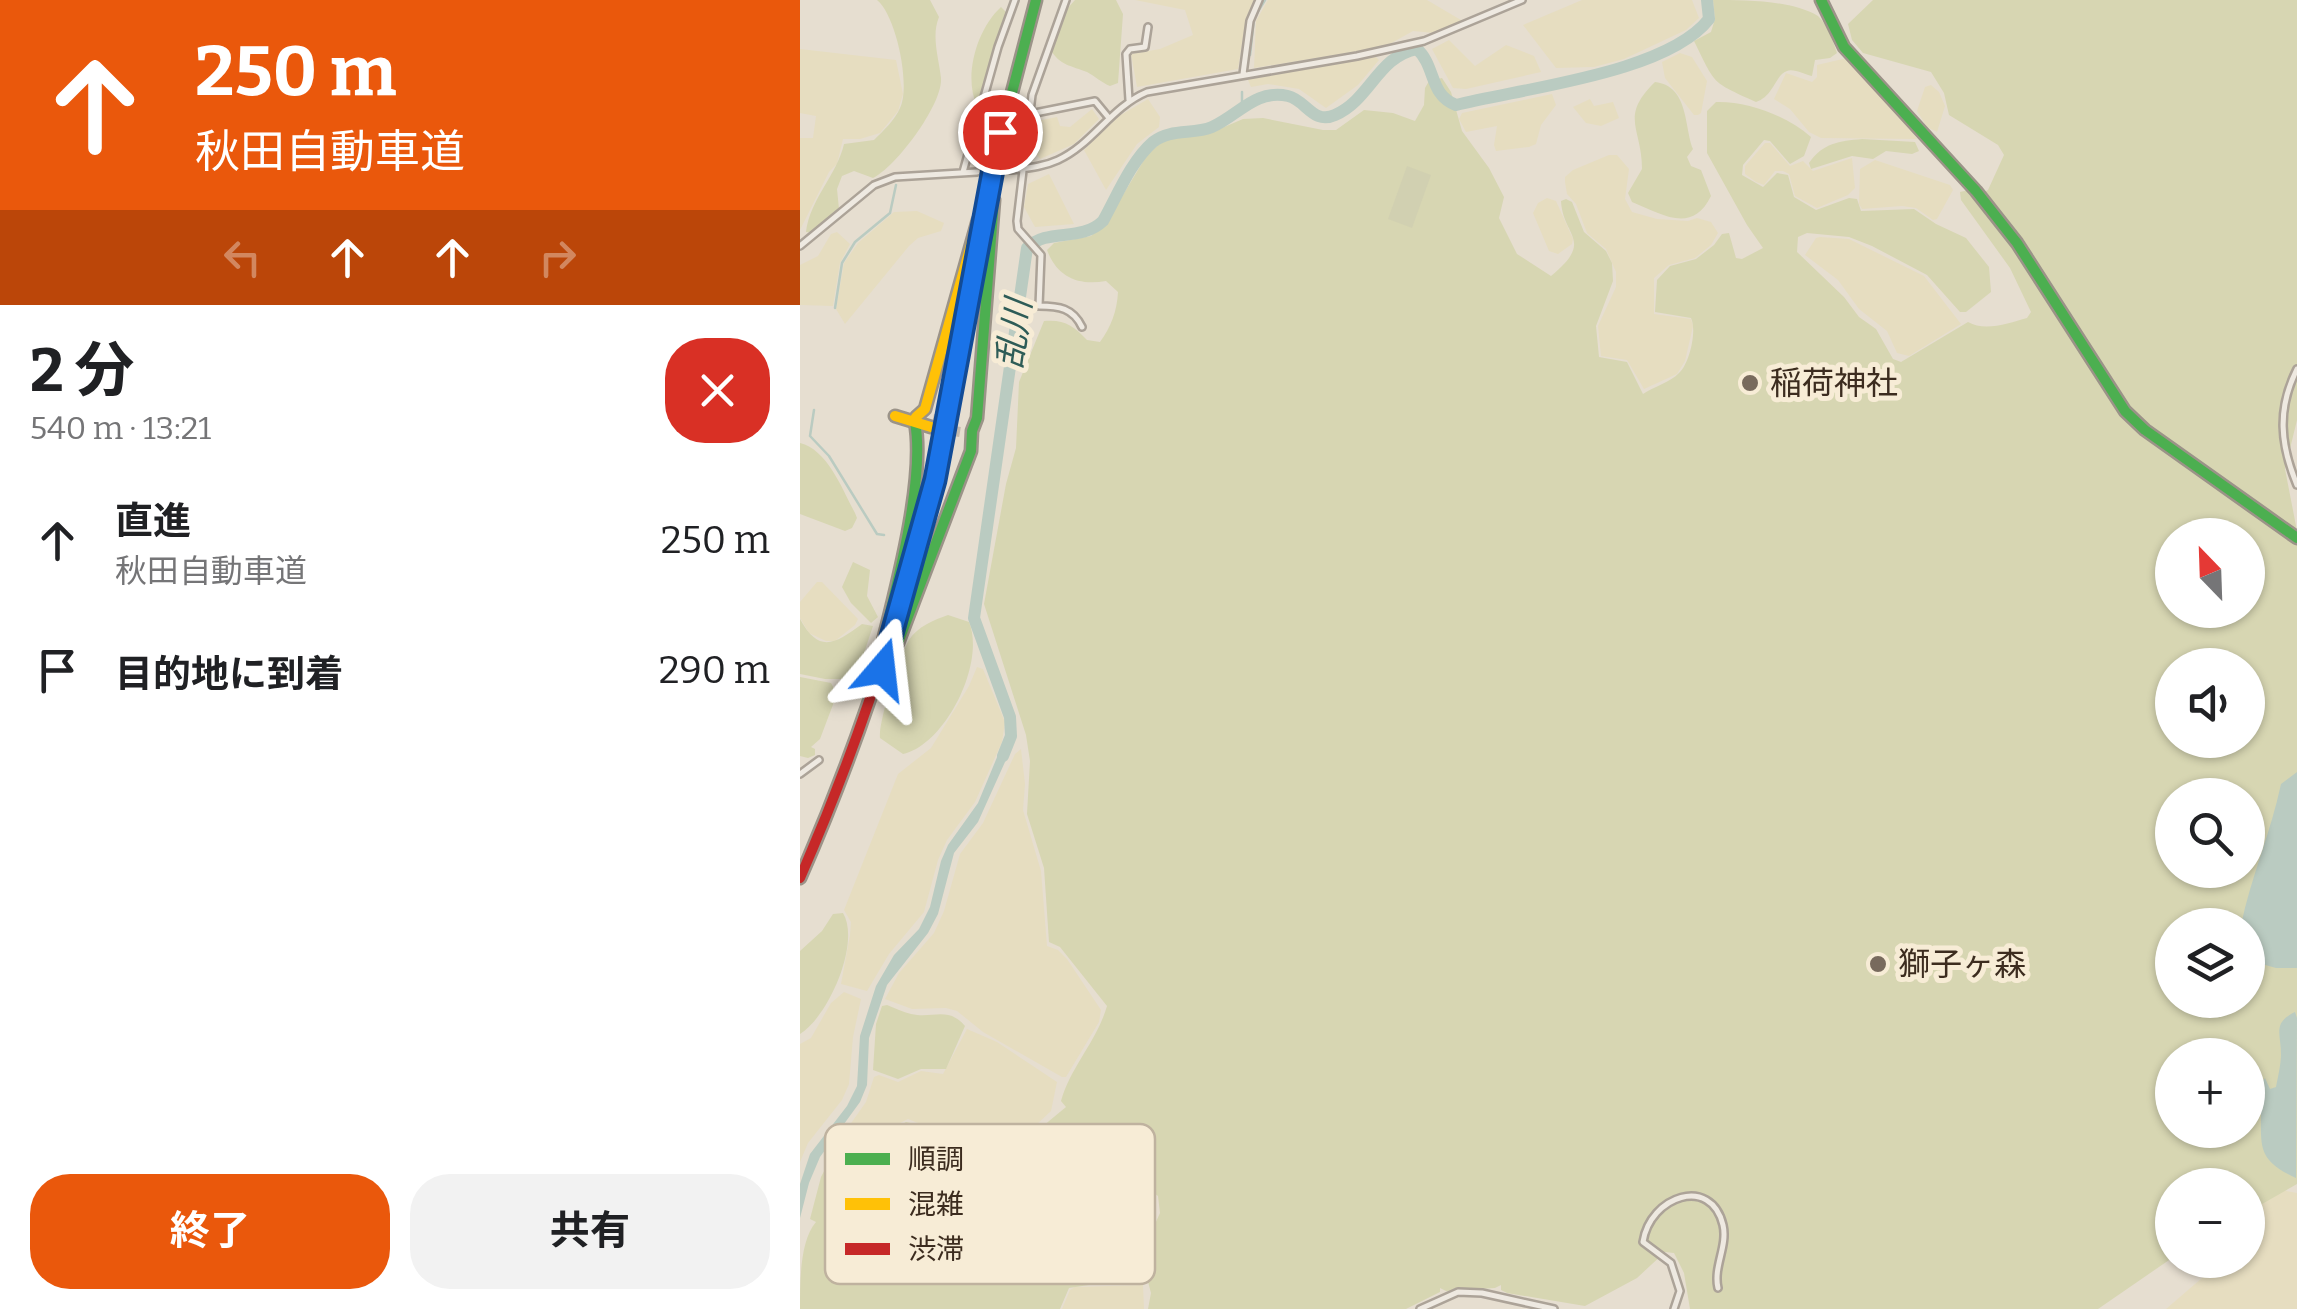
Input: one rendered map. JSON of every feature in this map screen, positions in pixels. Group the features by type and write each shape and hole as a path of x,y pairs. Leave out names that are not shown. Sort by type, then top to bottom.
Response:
{"main road":[{"path":"916,419 925,409 1036,0"},
{"path":"1821,0 1844,47 1976,191 2017,243 2126,411 2145,430 2297,538"},
{"path":"857,740 904,599 946,425 1000,132"},
{"path":"800,878 971,451 965,429 977,418 984,293 1000,132"},
{"path":"896,414 932,423"},
{"path":"857,740 892,603 920,434 916,419"}],"street":[{"path":"964,172 1015,0"},
{"path":"1066,0 1036,81 1017,222 1024,237 1040,251 1039,306 1066,310 1078,318 1082,328"},
{"path":"1243,74 1250,21 1259,0"},
{"path":"1010,170 1044,166 1074,151 1128,100 1160,89 1424,41 1522,0"},
{"path":"1128,100 1126,54 1130,49 1145,47 1148,27"},
{"path":"1030,114 1095,101 1108,118"},
{"path":"800,246 874,185 895,177 977,172"},
{"path":"2297,369 2284,400 2282,434 2297,485"},
{"path":"800,774 818,760"},
{"path":"1674,1309 1680,1291 1670,1262 1643,1242 1646,1226 1660,1207 1692,1196 1704,1199 1717,1212 1724,1227 1718,1288"},
{"path":"1420,1309 1458,1292 1554,1309"}],"shaded area":[{"path":"1135,0 1254,0 1246,18 1238,69 1137,87 1131,54 1160,49 1193,35 1185,10"},
{"path":"1268,0 1427,0 1466,23 1434,33 1413,31 1372,49 1254,68 1256,21"},
{"path":"1582,0 1692,0 1699,18 1686,30 1624,59 1594,67 1556,68 1523,25"},
{"path":"1449,40 1475,66 1506,45 1534,56 1541,72 1466,89 1453,88 1432,49"},
{"path":"800,49 896,60 903,94 898,111 880,133 843,139 837,164 829,172 800,230 800,138 813,138 816,116 800,113"},
{"path":"1680,53 1692,57 1707,81 1698,115 1665,78 1662,62"},
{"path":"1376,57 1379,60 1358,85 1326,108 1299,89 1268,84 1251,87 1248,80 1250,77"},
{"path":"1847,58 1917,139 1821,138 1809,132 1790,109 1774,99 1786,73 1812,82 1817,77 1817,65"},
{"path":"1931,85 1945,106 1937,132 1927,127 1917,111 1925,87"},
{"path":"1552,94 1556,105 1541,125 1536,144 1529,147 1496,151 1497,126 1466,132 1459,119 1462,113"},
{"path":"1148,99 1160,117 1159,127 1137,144 1106,190 1084,150 1119,116"},
{"path":"1590,99 1594,106 1613,102 1619,118 1601,126 1586,123 1573,107"},
{"path":"1092,109 1099,119 1074,144 1040,159 1032,149 1037,121 1057,117 1060,126 1070,127"},
{"path":"1765,143 1770,143 1790,166 1803,161 1813,171 1852,158 1855,188 1817,208 1795,196 1789,174 1783,171 1775,171 1764,185 1756,182 1745,174 1745,166"},
{"path":"1617,155 1629,169 1625,199 1632,212 1657,219 1697,218 1711,222 1718,233 1695,258 1669,265 1654,278 1654,314 1691,319 1693,326 1685,361 1677,374 1644,389 1627,360 1601,356 1598,326 1616,287 1616,272 1606,249 1587,233 1565,182 1573,170"},
{"path":"1875,160 1950,185 1953,190 1937,219 1902,206 1862,209 1860,169"},
{"path":"1049,174 1074,224 1035,227 1024,207 1028,184"},
{"path":"1547,198 1556,201 1573,239 1558,254 1549,251 1533,213 1538,203"},
{"path":"917,211 944,223 941,231 918,238 909,246 845,324 836,309 844,263 858,243 894,212"},
{"path":"837,232 850,244 840,263 833,306 800,305 800,265 818,256 831,234"},
{"path":"1820,237 1849,239 1924,276 1961,324 1909,356 1897,353 1887,331 1859,309 1838,280 1805,255"},
{"path":"817,582 822,582 858,619 835,641 809,633 800,618 800,602"},
{"path":"977,667 983,669 1005,722 1002,742 975,802 947,840 924,912 889,954 867,991 841,984 851,922 844,910 898,774 931,748"},
{"path":"1005,738 1014,742 978,822 954,853 938,914 887,985 869,1038 867,1085 860,1102 844,1124 833,1124 857,1086 860,1036 876,986 894,955 919,929 930,907 948,845 978,803"},
{"path":"1021,749 1023,810 1041,871 1047,946 1067,959 1101,1010 1099,1022 1066,1077 983,1032 957,1011 912,1009 885,999 899,973 934,933 960,854 983,823 1015,754"},
{"path":"2297,772 2297,968 2265,965 2265,908 2245,908 2250,888 2265,888 2265,842 2281,784"},
{"path":"844,992 861,999 849,1084 842,1100 808,1143 800,1162 800,1044 811,1038 831,1003"},
{"path":"2295,1012 2297,1018 2296,1178 2274,1165 2263,1148 2265,1078 2270,1089 2276,1087 2281,1058 2280,1025"},
{"path":"967,1029 997,1042 1057,1082 1051,1111 1037,1124 920,1124 908,1119 898,1124 850,1124 866,1102 874,1077 898,1082 921,1071 943,1074"},
{"path":"825,1135 825,1150 809,1183 800,1218 800,1184 810,1154"},
{"path":"2275,1189 2297,1193 2297,1309 2166,1309 2202,1278 2265,1278 2265,1199"},
{"path":"1143,1285 1144,1309 1062,1309 1075,1287"}],"green space":[{"path":"877,0 930,0 939,17 936,40 940,89 916,134 894,161 873,178 854,171 842,176 837,189 839,209 813,233 806,232 844,144 874,140 900,108 904,84 900,51 890,20"},
{"path":"1075,0 1116,0 1123,14 1118,83 1107,85 1062,62 1051,50 1066,10"},
{"path":"1713,0 1768,2 1807,11 1824,23 1837,53 1815,60 1812,76 1793,70 1783,73 1767,95 1756,102 1716,80 1694,41 1711,32 1715,19"},
{"path":"1873,0 2297,0 2297,420 2285,469 2297,531 2297,1184 2265,1202 2265,1168 2155,1168 2155,1270 2098,1309 1690,1309 1684,1273 1674,1253 1665,1252 1637,1278 1585,1306 1507,1293 1501,1285 1446,1291 1440,1288 1440,1292 1406,1309 1148,1309 1149,1284 1155,1284 1155,1224 1160,1213 1155,1194 1155,1124 1045,1124 1066,1107 1061,1101 1065,1088 1107,1006 1060,947 1049,942 1044,868 1027,814 1030,761 1026,735 984,604 1016,448 1019,382 1044,321 1063,322 1087,340 1100,342 1116,306 1118,292 1106,281 1070,278 1056,267 1047,250 1054,243 1091,236 1106,223 1147,155 1163,141 1181,134 1210,133 1243,119 1263,118 1336,130 1364,110 1393,113 1415,121 1424,105 1429,81 1442,78 1451,92 1462,131 1504,197 1499,218 1517,254 1551,276 1564,264 1574,246 1563,213 1561,201 1566,199 1572,202 1584,232 1606,251 1612,263 1613,281 1596,326 1599,357 1627,362 1643,394 1679,373 1693,338 1691,318 1655,312 1657,280 1670,266 1696,259 1722,234 1729,233 1736,258 1742,259 1763,248 1707,153 1707,111 1716,102 1766,111 1811,137 1804,156 1790,164 1770,141 1764,140 1743,165 1742,175 1763,187 1777,173 1788,175 1794,197 1816,210 1849,198 1857,199 1861,211 1914,209 1966,238 1989,267 1991,292 1966,312 1960,312 1927,275 1872,246 1849,237 1807,233 1798,237 1797,252 1859,317 1876,329 1893,359 1901,362 1968,322 1989,326 2027,318 2031,312 2010,268 1961,200 1960,192 1969,190 1977,196 1988,190 2004,155 1998,145 1949,115 1944,93 1931,72 1863,53 1852,40 1848,24"},
{"path":"1001,7 1007,13 977,106 971,81 975,54 985,28"},
{"path":"1655,82 1666,85 1680,99 1693,149 1687,157 1691,166 1701,170 1711,196 1703,208 1686,218 1665,216 1632,202 1628,193 1642,169 1635,114"},
{"path":"1862,139 1915,142 1919,151 1886,151 1873,159 1852,156 1811,169 1809,163 1826,147"},
{"path":"1407,166 1431,175 1412,228 1388,219"},
{"path":"800,443 819,454 833,472 857,518 852,528 845,531 800,514"},
{"path":"853,562 870,570 867,596 878,617 871,623 851,603 842,587"},
{"path":"948,615 969,622 973,639 967,679 947,719 919,747 903,754 880,738 890,689 913,635"},
{"path":"800,619 814,637 828,642 844,637 862,624 873,626 850,679 800,674"},
{"path":"800,677 831,683 837,694 820,739 811,747 815,755 808,758 800,756"},
{"path":"843,913 848,942 839,978 821,1012 800,1034 800,951 822,931 833,914"},
{"path":"882,1006 911,1014 952,1016 965,1026 946,1069 921,1069 898,1079 873,1070 876,1024"},
{"path":"825,1169 825,1284 1095,1284 1069,1288 1060,1309 800,1309 804,1250 816,1222 810,1219"}],"waterway":[{"path":"1250,55 1254,18 1265,0"},
{"name":"乱川","path":"1003,756 1011,736 1010,717 974,618 1027,248 1044,238 1084,232 1103,221 1131,169 1153,142 1167,135 1212,127 1266,96 1288,96 1321,117 1335,115 1357,99 1393,60 1417,49 1441,94 1456,105 1554,85 1628,65 1689,38 1709,19 1707,0"},
{"path":"1242,92 1242,105"},
{"path":"835,308 842,263 855,242 890,213 896,185"},
{"path":"814,410 810,436 829,456 877,534 884,535"}],"tunnel":[{"path":"977,172 1011,170"},
{"path":"933,419 962,425"},
{"path":"937,428 960,432"}],"traffic: fast":[{"path":"958,365 996,154 1036,0"},
{"path":"1821,0 1844,47 1976,191 2017,243 2125,411 2145,430 2297,538"},
{"path":"893,656 971,451 994,200"},
{"path":"879,657 912,507 915,422"}],"traffic: slow":[{"path":"916,417 925,409 978,220"},
{"path":"895,416 931,427"}],"traffic: jam":[{"path":"800,878 851,753 894,626 929,496 958,365"}],"place":[{"name":"稲荷神社","path":"1750,383"},
{"name":"獅子ヶ森","path":"1878,964"}],"route":[{"path":"882,669 935,480 1000,132"}]}
